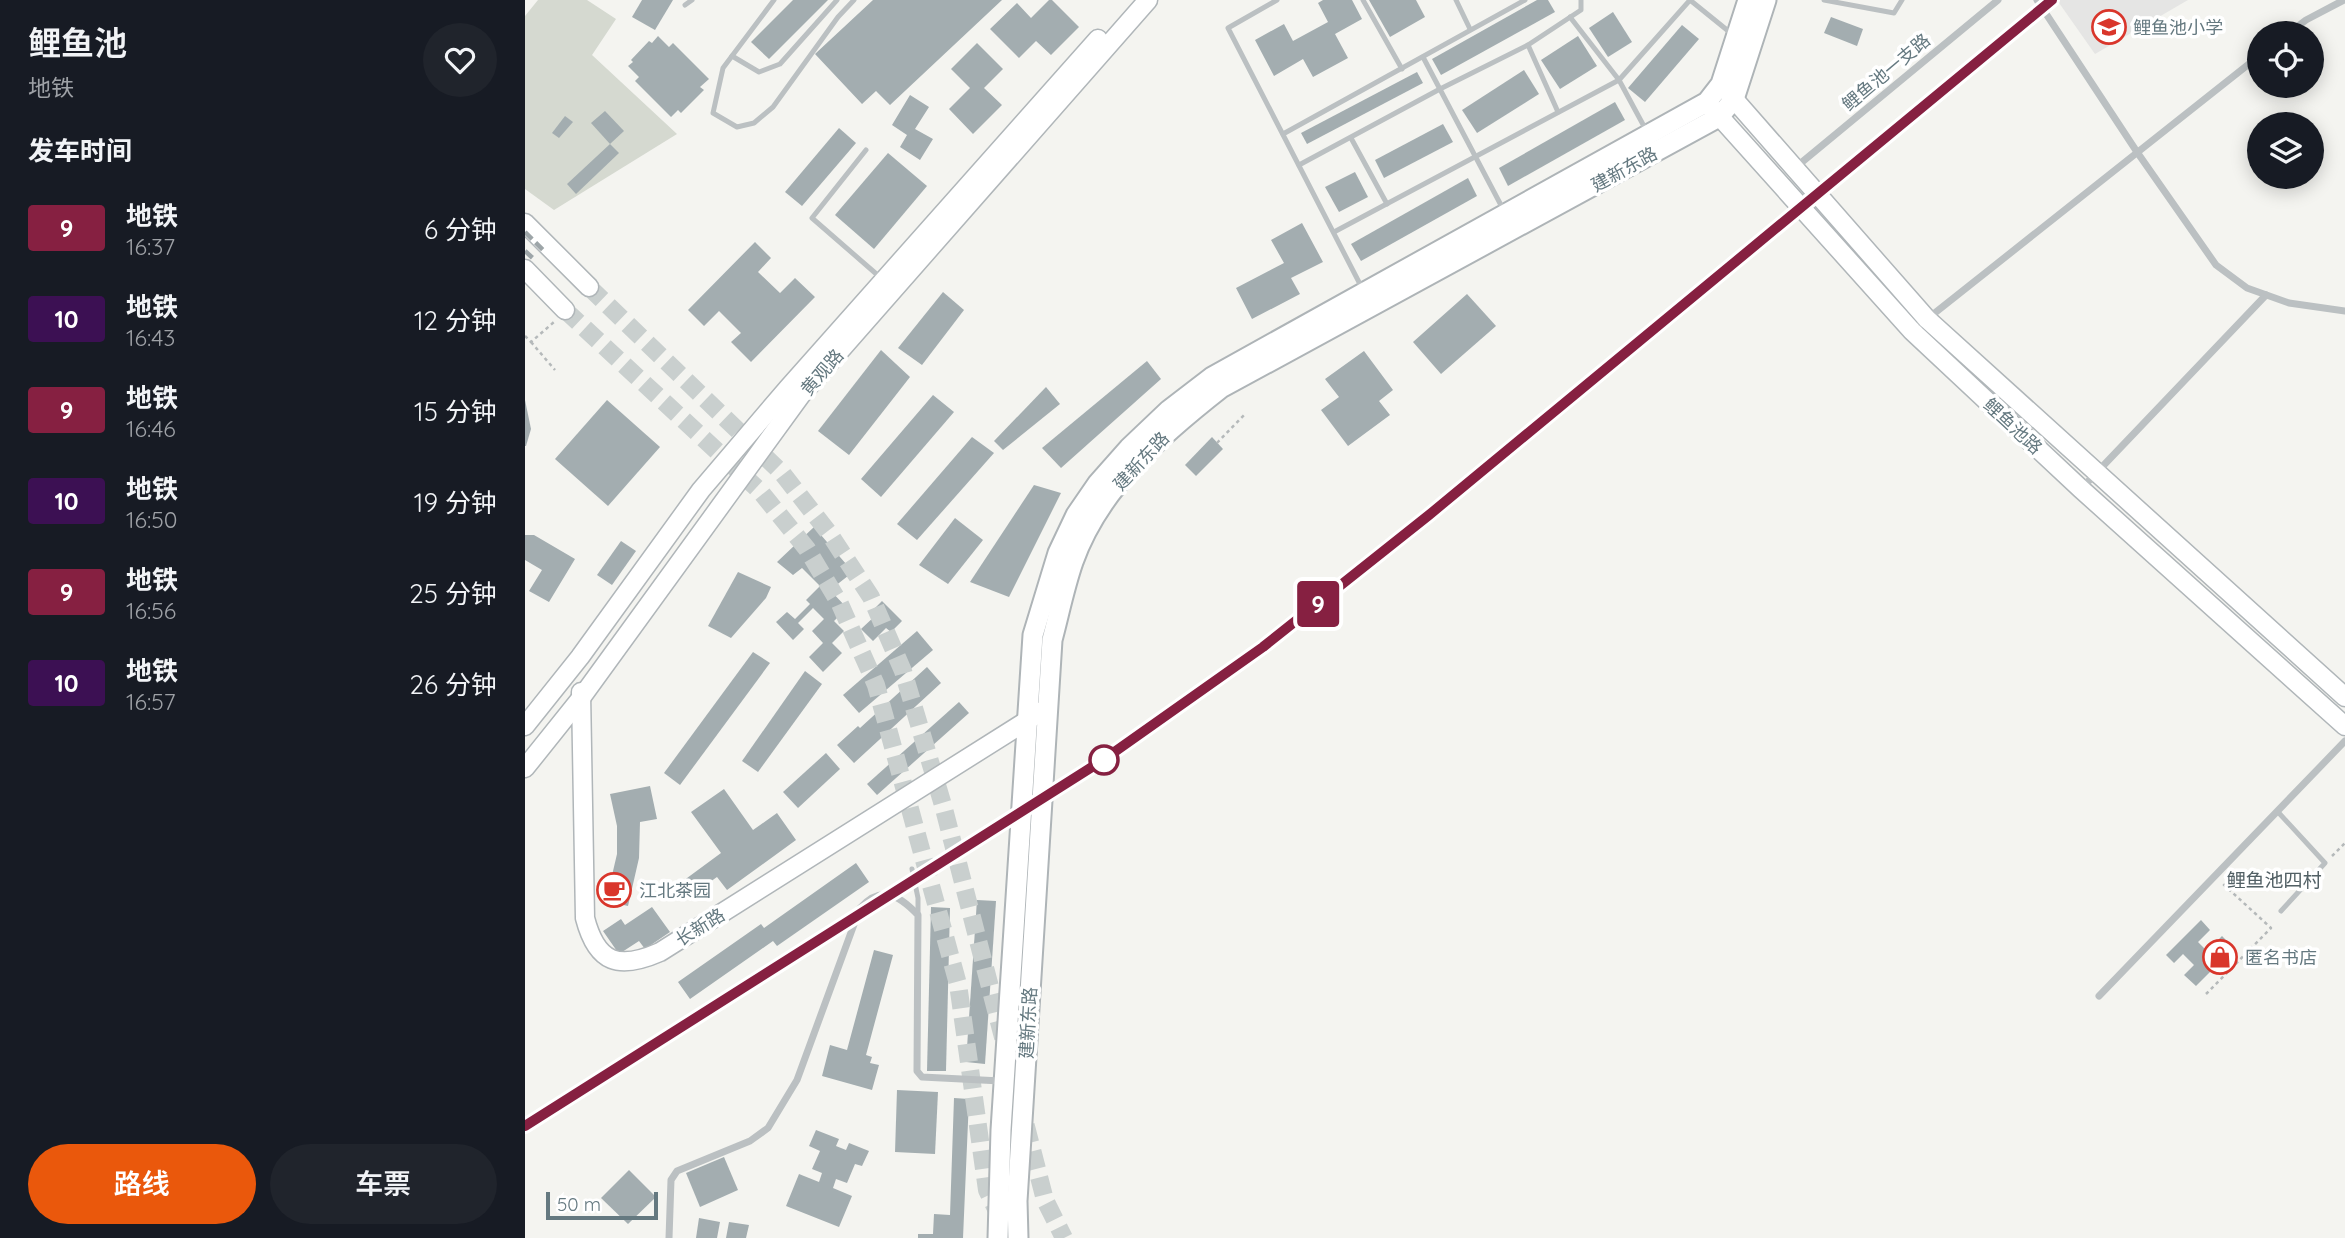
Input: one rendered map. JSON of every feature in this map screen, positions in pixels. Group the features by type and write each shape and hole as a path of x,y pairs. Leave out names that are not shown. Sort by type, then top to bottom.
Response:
{"main road":[{"name":"黄观路","path":"525,726 580,657 701,490 1133,0"},
{"name":"黄观路","path":"525,768 581,698 801,395 1148,0"},
{"name":"建新东路","path":"1727,92 1737,38 1748,0"},
{"name":"建新东路","path":"1018,1238 1017,1201 1047,708 1055,629 1074,560 1090,525 1110,494 1139,460 1177,423 1221,388 1719,117 1766,0"},
{"name":"建新东路","path":"997,1238 1001,1130 1033,635 1058,553 1076,515 1098,483 1129,449 1212,377 1648,133 1727,92"},
{"name":"鲤鱼池路","path":"1727,92 1927,319 2345,696"},
{"name":"鲤鱼池路","path":"1707,102 1912,331 2081,489 2345,726"},
{"path":"525,223 589,287"},
{"path":"525,269 562,313"},
{"name":"长新路","path":"580,657 585,918 590,934 601,951 613,960 627,963 660,952 1047,708"}],"street":[{"name":"鲤鱼池一支路","path":"1795,169 1998,0"},
{"path":"2037,0 2137,152 2216,264 2247,288 2266,295 2289,303 2345,311"},
{"path":"2305,21 2344,0"},
{"path":"1912,331 2247,66"},
{"path":"2081,489 2266,295"},
{"path":"2099,996 2345,741"},
{"path":"670,1238 671,1180 677,1171 750,1141 768,1128 797,1080 860,908 871,897 883,893 907,903 918,915 917,1071 922,1077 1005,1082"}],"lane":[{"path":"685,5 692,0"},
{"path":"774,0 723,68 713,113 737,127 754,124 773,107 854,0"},
{"path":"732,57 759,72 780,64 837,0"},
{"path":"1277,0 1228,28 1364,291"},
{"path":"1363,0 1402,69"},
{"path":"1456,0 1470,29"},
{"path":"1283,134 1525,0"},
{"path":"1299,165 1528,45 1581,9 1581,0"},
{"path":"1334,232 1619,80 1690,0 1737,38"},
{"path":"1824,0 1894,13 1902,0"},
{"path":"1570,17 1619,80 1648,133"},
{"path":"1528,45 1558,112"},
{"path":"1423,57 1505,214"},
{"path":"1351,138 1387,204"},
{"path":"866,150 812,218 884,280"},
{"path":"2278,812 2325,863 2281,911"},
{"path":"912,869 918,898 918,915"}],"path":[{"path":"531,341 562,313"},
{"path":"525,336 555,370"},
{"path":"1217,443 1245,414"},
{"path":"2325,863 2345,844"},
{"path":"2206,994 2271,928 2215,876"}],"shaded area":[{"path":"538,0 587,0 616,19 592,55 677,134 554,210 525,189 525,16"},
{"name":"鲤鱼池小学","path":"2057,0 2188,0 2095,54"}],"building":[{"path":"642,0 673,0 655,30 632,17"},
{"path":"793,0 828,0 769,59 751,42"},
{"path":"873,0 1002,0 890,105 876,91 862,104 815,54"},
{"path":"1049,0 1079,27 1051,55 1036,41 1019,58 990,29 1017,3 1031,18"},
{"path":"1323,0 1352,0 1362,19 1335,34 1348,58 1313,77 1303,59 1274,76 1255,40 1284,24 1293,41 1328,22 1318,3"},
{"path":"1369,0 1416,0 1425,17 1390,37"},
{"path":"1537,0 1548,0 1555,12 1441,75 1432,59"},
{"path":"1613,12 1632,42 1608,57 1589,28"},
{"path":"1831,17 1863,29 1857,46 1824,33"},
{"path":"1682,25 1699,39 1645,102 1628,88"},
{"path":"658,36 669,47 673,43 709,79 700,87 704,90 681,113 678,110 671,117 635,81 639,77 628,66 649,41 652,43"},
{"path":"1578,36 1597,66 1560,89 1541,60"},
{"path":"977,43 1003,69 984,88 1002,105 973,134 949,109 970,88 951,69"},
{"path":"1524,70 1539,94 1477,133 1462,110"},
{"path":"1417,72 1423,83 1307,144 1301,133"},
{"path":"910,95 929,107 915,129 933,139 920,160 900,147 907,135 892,125"},
{"path":"1615,102 1625,120 1508,186 1499,168"},
{"path":"605,111 624,131 610,144 591,123"},
{"path":"565,116 573,122 559,138 552,133"},
{"path":"1443,124 1453,142 1384,178 1375,160"},
{"path":"839,128 856,143 802,206 785,192"},
{"path":"610,144 619,153 576,194 567,184"},
{"path":"888,153 927,186 874,249 835,215"},
{"path":"1355,172 1368,197 1339,212 1325,187"},
{"path":"1468,178 1477,196 1361,261 1351,244"},
{"path":"1302,223 1323,262 1291,278 1300,294 1252,319 1236,288 1284,263 1271,240"},
{"path":"755,242 771,258 758,272 780,293 795,278 815,297 751,362 731,342 741,333 719,311 704,326 688,310"},
{"path":"943,292 964,310 922,365 898,348"},
{"path":"1467,294 1496,326 1441,374 1413,342"},
{"path":"881,350 910,377 849,455 818,431"},
{"path":"1364,351 1393,390 1379,401 1390,415 1348,446 1321,410 1339,397 1325,379"},
{"path":"1147,361 1161,379 1061,468 1042,448"},
{"path":"1046,387 1060,404 1003,450 994,441"},
{"path":"933,395 954,412 881,497 861,479"},
{"path":"525,400 531,429 526,446 525,446"},
{"path":"607,400 660,447 608,506 555,459"},
{"path":"972,437 994,453 917,540 897,524"},
{"path":"1212,437 1223,449 1196,476 1185,465"},
{"path":"1034,485 1061,493 1009,597 970,582"},
{"path":"955,518 983,540 948,584 919,565"},
{"path":"814,527 853,572 830,590 847,608 834,621 844,631 832,643 842,653 823,672 809,657 823,643 812,631 824,619 813,608 798,623 804,629 793,640 776,622 787,612 795,619 810,604 806,600 820,586 802,568 793,575 777,562"},
{"path":"525,535 534,535 575,559 549,602 529,591 542,570 525,560"},
{"path":"621,541 636,551 612,585 597,575"},
{"path":"738,572 771,587 766,598 731,638 708,626"},
{"path":"882,601 902,621 891,632 886,628 873,641 861,629 875,616 871,612"},
{"path":"917,631 933,650 859,713 843,695"},
{"path":"753,652 770,663 680,785 664,773"},
{"path":"927,667 941,683 854,763 837,745 858,726 860,728"},
{"path":"805,671 822,684 758,772 742,761"},
{"path":"959,702 969,713 877,795 867,784"},
{"path":"826,753 840,769 798,808 783,792"},
{"path":"650,786 657,819 640,822 639,858 628,906 606,901 617,854 617,826 610,794"},
{"path":"724,789 753,830 777,813 796,840 727,890 717,877 693,894 683,881 721,853 691,812"},
{"path":"856,863 869,882 777,946 773,941 690,999 678,982 761,924 764,928"},
{"path":"977,900 996,901 985,1064 966,1062"},
{"path":"652,907 670,932 645,949 639,941 619,954 603,931 621,919 625,925"},
{"path":"931,907 950,908 946,1071 927,1071"},
{"path":"2201,920 2210,930 2198,942 2207,951 2222,936 2234,948 2196,986 2184,975 2194,965 2183,954 2174,963 2166,955"},
{"path":"874,950 893,955 866,1055 872,1057 870,1063 879,1065 872,1090 822,1076 830,1045 847,1050"},
{"path":"897,1090 938,1092 935,1154 895,1152"},
{"path":"954,1098 969,1099 963,1238 918,1238 918,1234 933,1234 934,1214 950,1215"},
{"path":"816,1130 839,1139 836,1146 846,1150 849,1143 869,1151 862,1166 855,1164 847,1183 836,1179 833,1188 852,1196 839,1227 786,1206 799,1174 819,1182 822,1173 812,1169 820,1151 809,1146"},
{"path":"724,1157 738,1190 700,1207 686,1173"},
{"path":"629,1170 656,1197 628,1224 601,1198"},
{"path":"699,1218 720,1222 717,1238 696,1238"},
{"path":"729,1222 749,1225 746,1238 726,1238"}],"tunnel":[{"path":"589,287 782,473 829,533 871,597 903,671 943,805 1045,1200 1064,1238"},
{"path":"565,310 760,491 807,549 840,604 876,685 958,984 987,1190 1010,1238"}],"railway":[{"path":"525,232 544,251"},
{"path":"525,251 536,261"}],"metro line":[{"name":"9","path":"525,1126 1103,760 1263,647 1429,515 2052,0"}],"place":[{"name":"鲤鱼池小学","path":"2109,27"},
{"name":"江北茶园","path":"614,890"},
{"name":"匿名书店","path":"2220,957"}],"district":[{"name":"鲤鱼池四村","path":"2274,880"}]}
